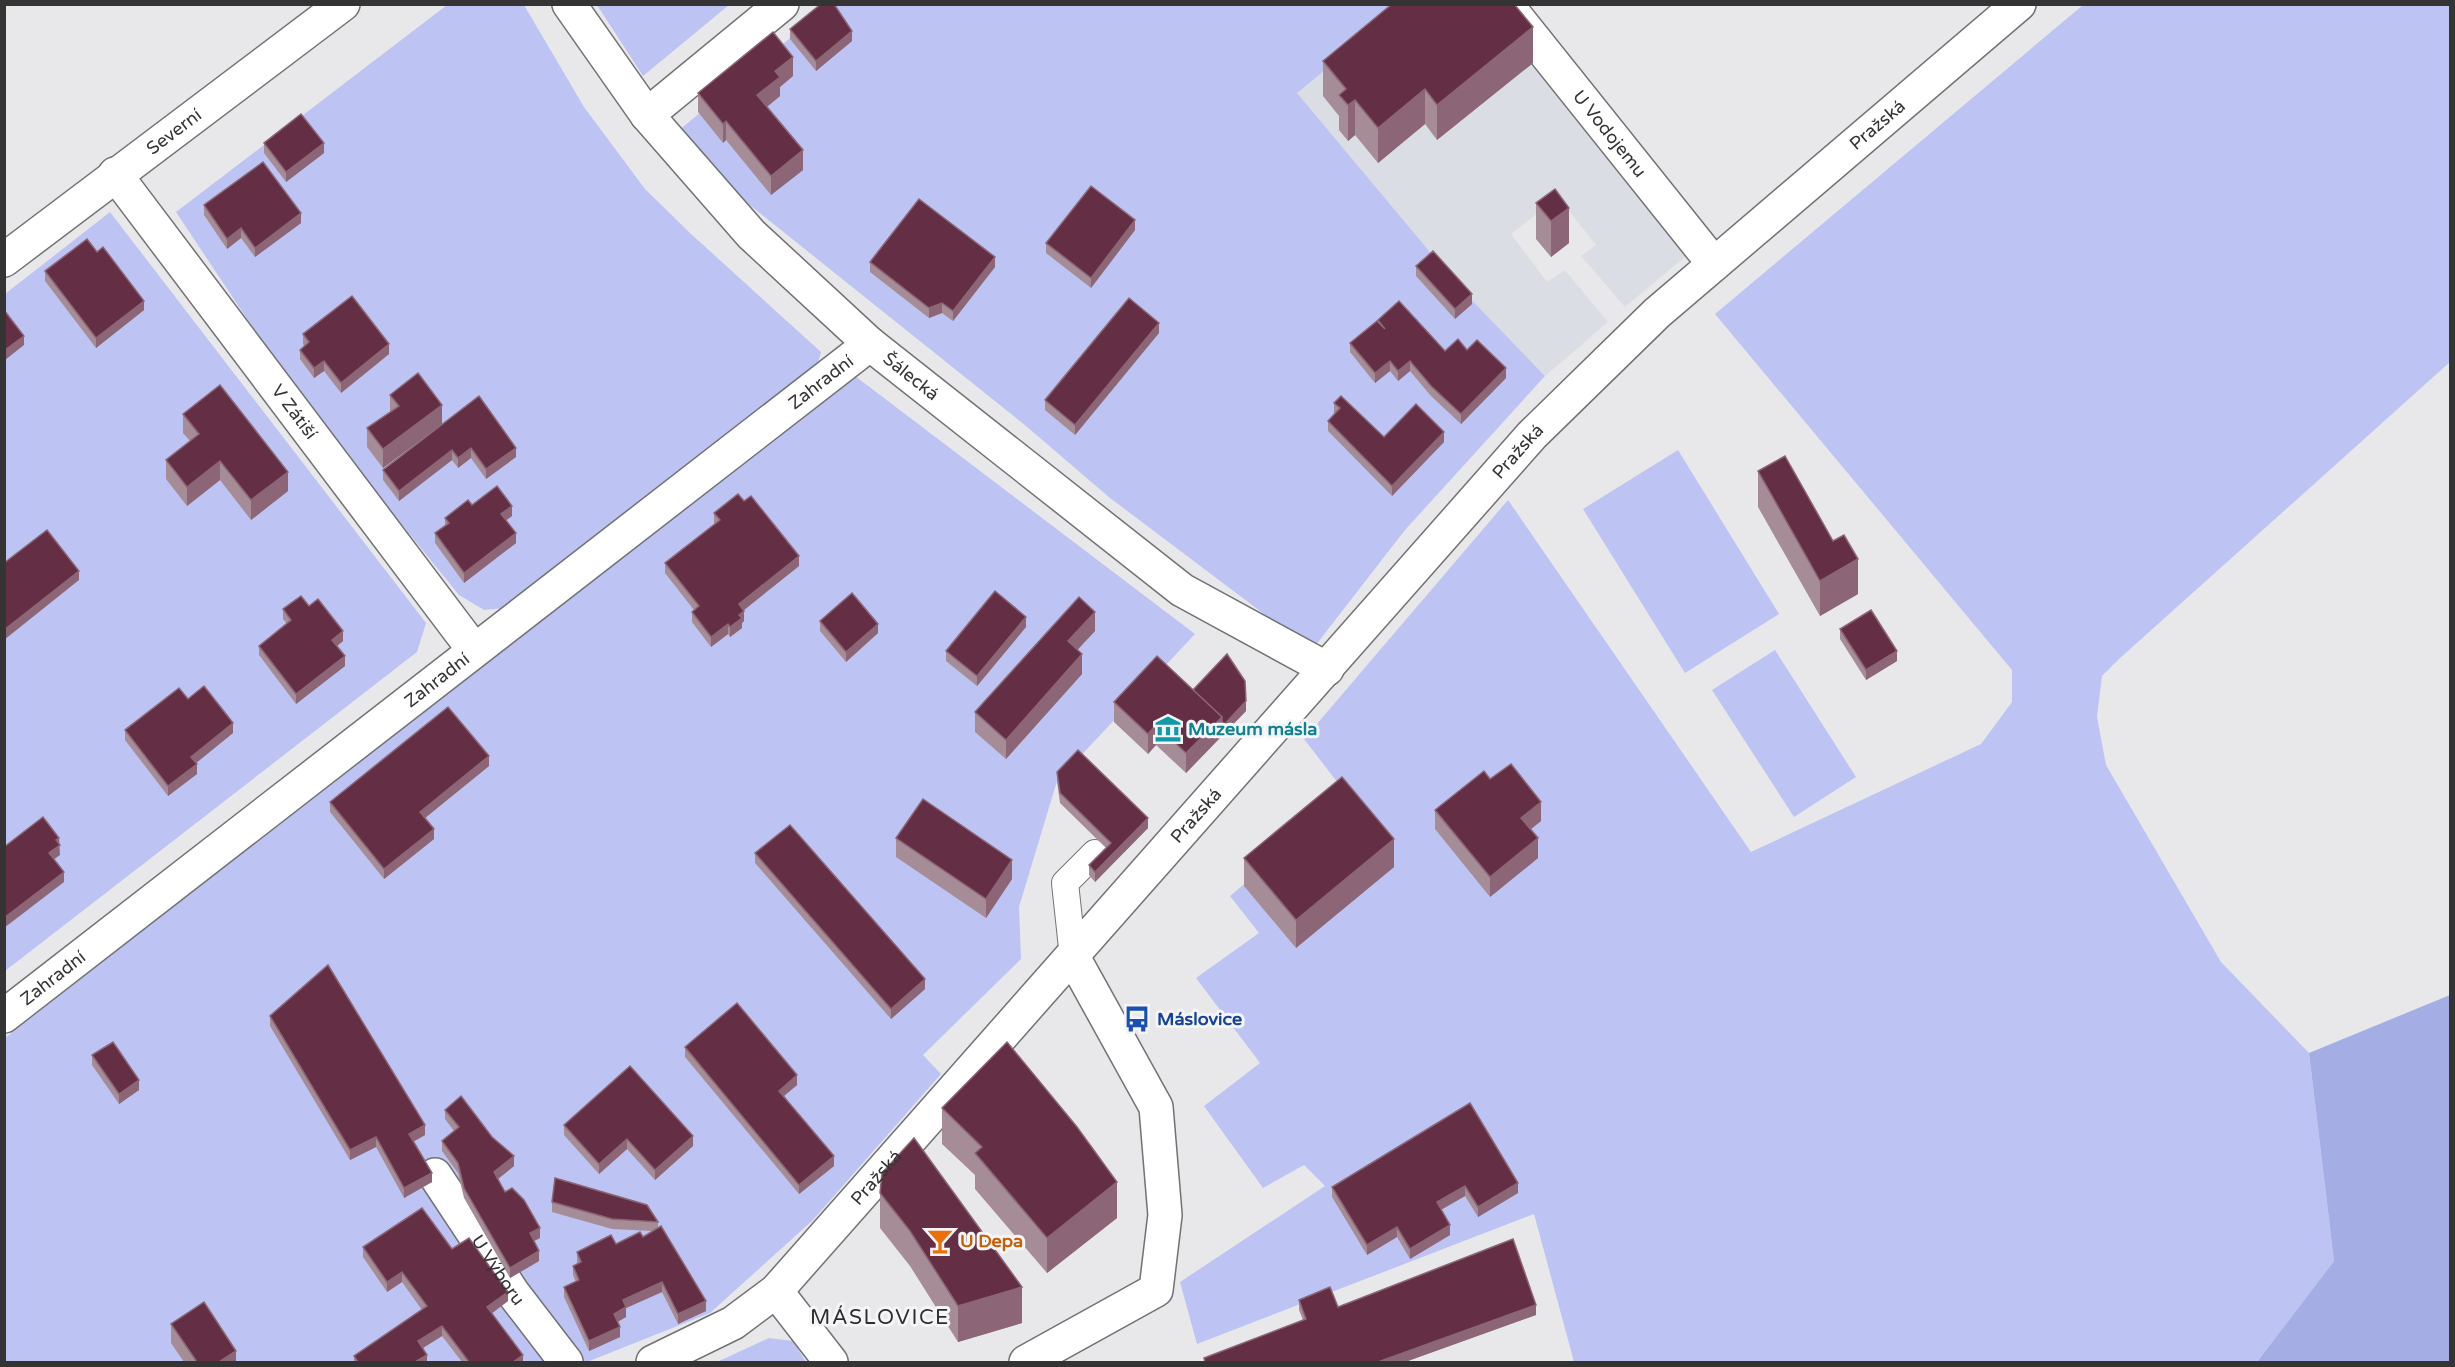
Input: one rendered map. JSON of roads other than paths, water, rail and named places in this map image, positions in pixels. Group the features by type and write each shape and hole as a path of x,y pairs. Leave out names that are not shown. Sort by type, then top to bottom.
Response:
{"street":[{"name":"Severní","path":"4,260 115,174 344,4"},
{"name":"Šálecká","path":"569,4 647,116 751,234 870,344 1182,590 1327,669"},
{"path":"647,116 782,4"},
{"name":"U Vodojemu","path":"1506,4 1714,264"},
{"name":"Pražská","path":"653,1362 733,1323 776,1291 1532,435 1656,313 2019,4"},
{"name":"V Zátiší","path":"115,174 474,650"},
{"name":"Zahradní","path":"4,1016 870,344"},
{"path":"1026,1362 1156,1290 1165,1215 1156,1107 1073,957"},
{"name":"U Výboru","path":"435,1175 513,1293 566,1362"},
{"path":"776,1291 831,1362"}],"lane":[{"path":"1073,957 1065,883 1095,853"}],"place":[{"name":"Muzeum másla","path":"1168,729"},
{"name":"Máslovice","path":"1137,1019"},
{"name":"U Depa","path":"940,1241"}],"district":[{"name":"MÁSLOVICE","path":"880,1317"}]}
